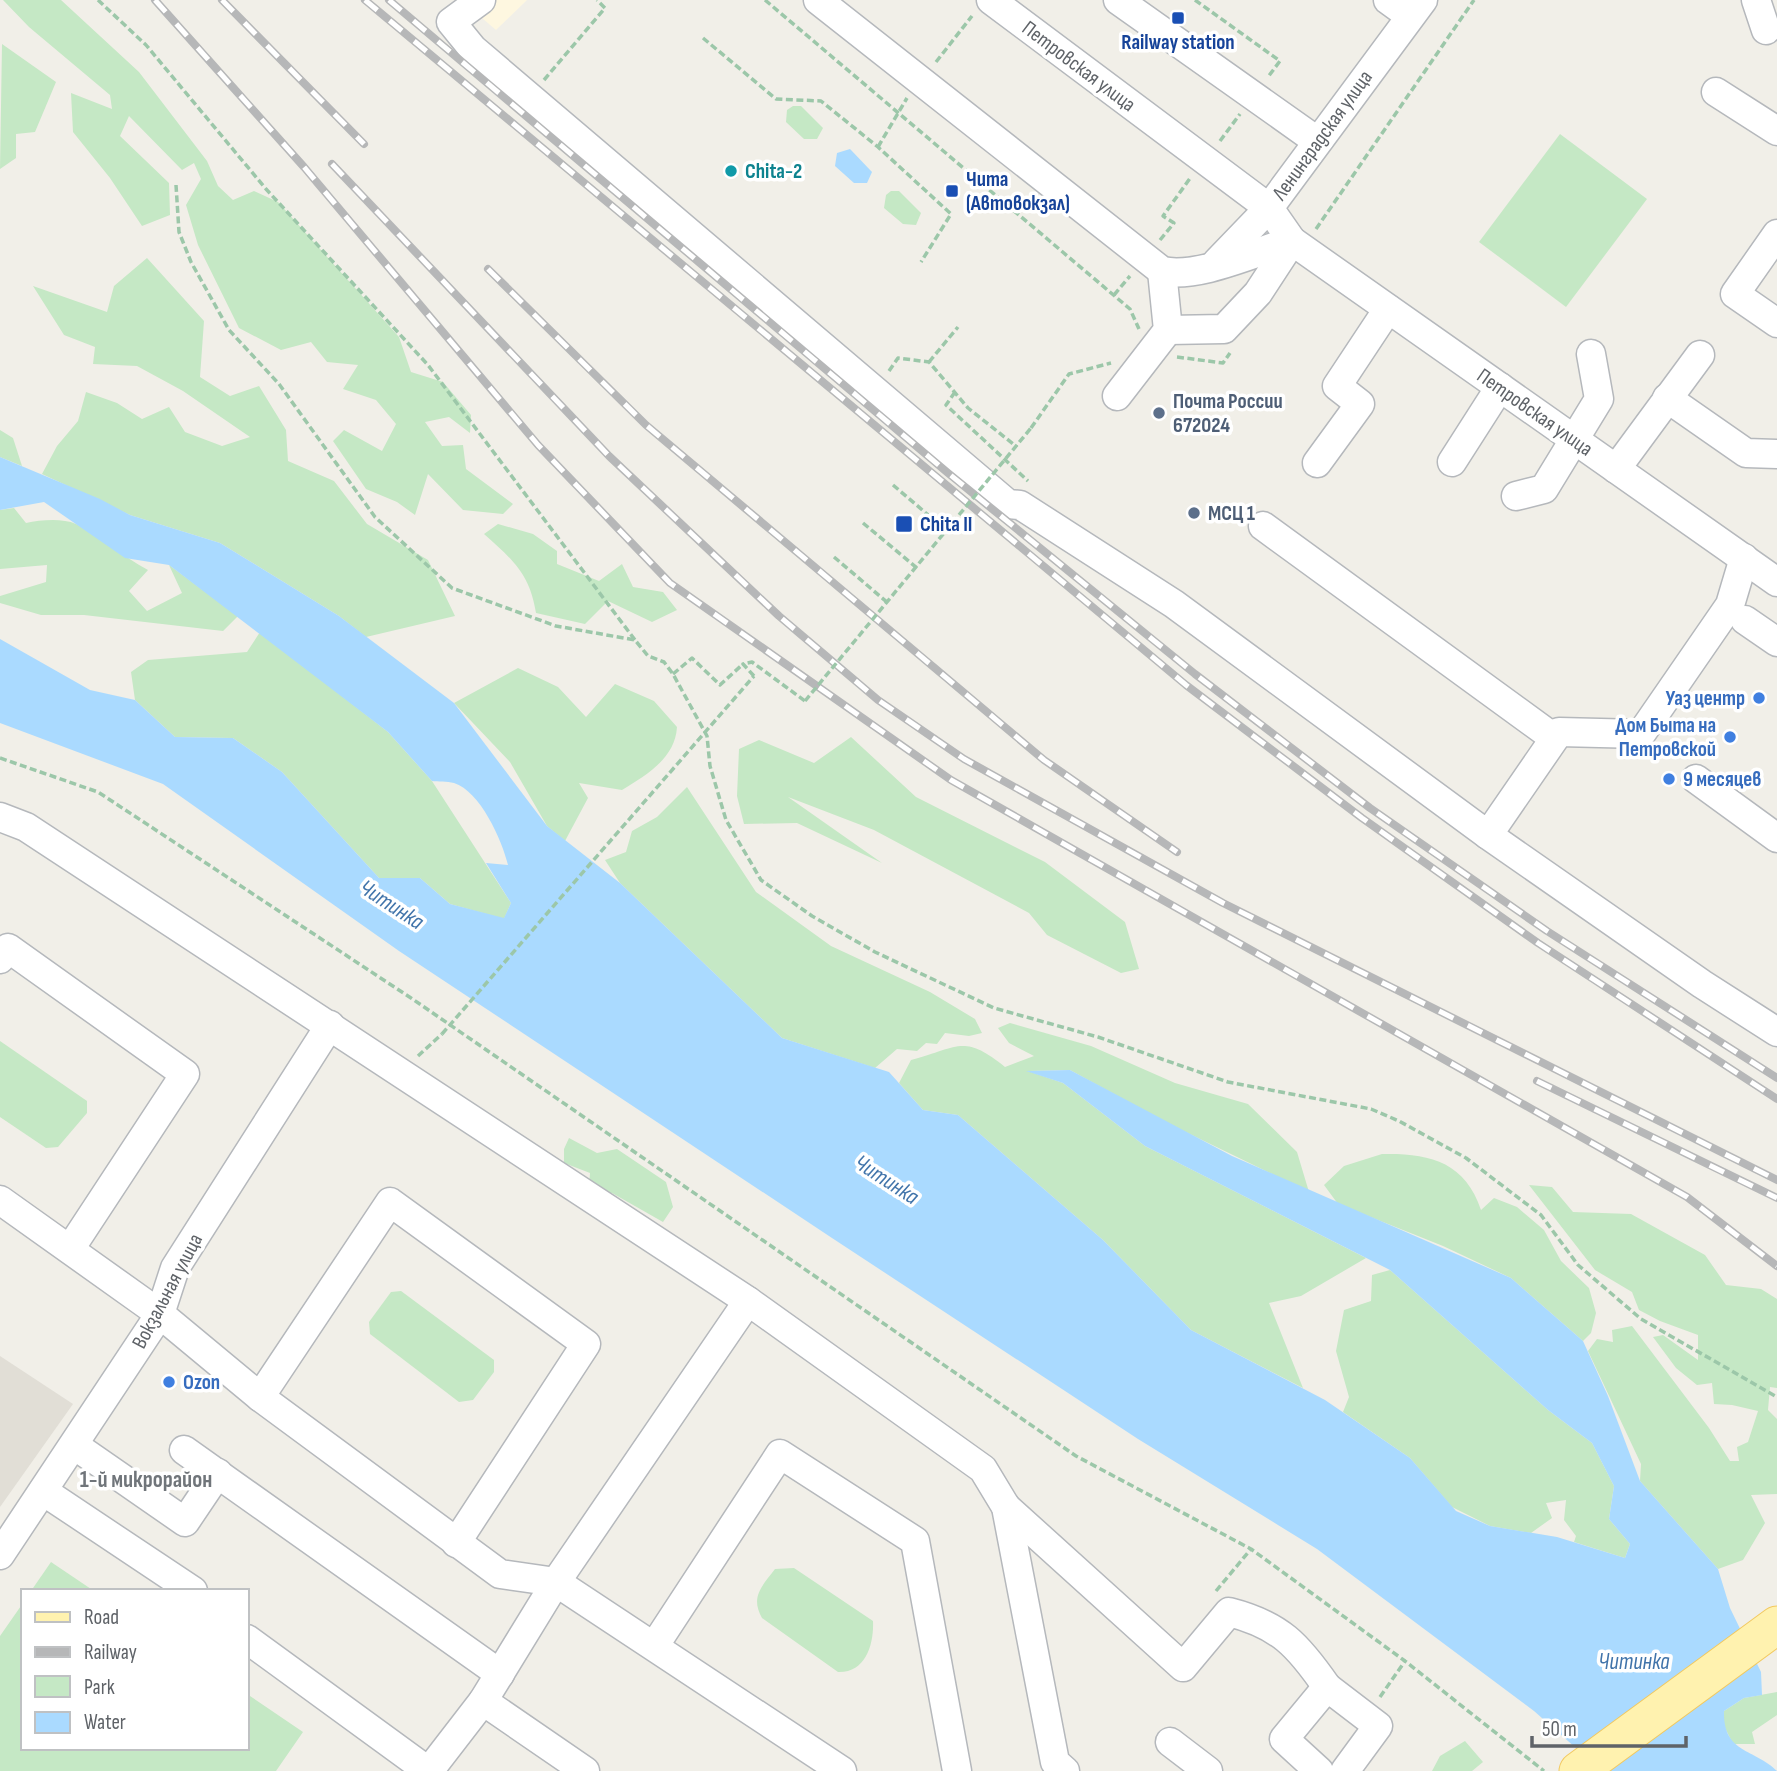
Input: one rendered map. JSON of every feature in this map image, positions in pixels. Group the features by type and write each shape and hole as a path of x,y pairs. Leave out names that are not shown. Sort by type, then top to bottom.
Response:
{"main road":[{"path":"1578,1771 1777,1625"}],"street":[{"path":"481,0 451,22 472,49 1008,504 1020,505 1174,604 1488,835 1702,984 1777,1032"},
{"path":"818,0 1162,271 1179,275 1199,272 1215,264 1298,245"},
{"path":"1118,0 1317,141"},
{"path":"1388,0 1417,8"},
{"path":"1756,0 1766,30"},
{"name":"Петровская улица","path":"984,4 1269,208 1298,245 1777,582"},
{"name":"Ленинградская улица","path":"1215,264 1269,208 1417,8"},
{"path":"1716,92 1777,131"},
{"path":"1777,234 1735,294 1777,323"},
{"path":"1168,330 1224,329 1298,245"},
{"path":"1117,396 1168,330 1162,271"},
{"path":"1317,463 1360,404 1337,386 1388,309"},
{"path":"1516,496 1544,489 1599,399 1591,354"},
{"path":"1616,469 1700,355"},
{"path":"1452,463 1500,387"},
{"path":"1667,398 1746,453 1777,454"},
{"path":"1263,526 1555,738"},
{"path":"1488,835 1559,732 1641,734 1730,605 1744,558"},
{"path":"1745,620 1777,642"},
{"path":"1696,779 1777,838"},
{"path":"0,817 26,827 748,1301 983,1468 1006,1507 1183,1667 1229,1612 1261,1620 1303,1652 1327,1686 1378,1726 1345,1771"},
{"path":"0,959 8,948 185,1074 70,1249"},
{"name":"Вокзальная улица","path":"0,1555 160,1314 175,1268 330,1025"},
{"path":"0,1200 160,1314 260,1396 500,1574 556,1582 842,1771"},
{"path":"260,1396 390,1202 586,1344 456,1543"},
{"path":"248,1640 428,1771 484,1701 556,1582 748,1301"},
{"path":"74,1445 185,1522 218,1474"},
{"path":"184,1450 500,1674"},
{"path":"654,1646 780,1454 915,1541 957,1771"},
{"path":"43,1491 190,1589"},
{"path":"1006,1507 1051,1768"},
{"path":"1319,1771 1284,1739 1327,1686"},
{"path":"484,1701 586,1771"},
{"path":"1171,1742 1208,1771"}],"path":[{"path":"98,0 146,45 267,190 428,365 635,640 648,656 664,662 707,736 710,766 726,820 761,880 812,916 875,952 994,1008 1098,1037 1228,1082 1371,1109 1399,1121 1466,1158 1541,1214 1578,1265 1641,1319 1777,1397"},
{"path":"543,82 605,8 597,0"},
{"path":"765,0 1130,309 1151,353"},
{"path":"1174,223 1163,216 1280,61 1195,0"},
{"path":"1298,245 1475,0"},
{"path":"877,147 898,111 984,4"},
{"path":"703,38 776,99 821,102 877,147 951,214 921,262"},
{"path":"176,185 179,232 191,262 229,330 279,384 375,517 452,588 556,626 635,640"},
{"path":"958,327 929,362 968,408 1017,447"},
{"path":"673,674 692,659 720,685 743,664 752,662 805,701 1017,447 1069,374 1151,353 1223,363 1231,352"},
{"path":"955,392 946,405 1033,486"},
{"path":"893,485 947,531"},
{"path":"863,523 917,568"},
{"path":"834,557 888,603"},
{"path":"416,1059 442,1034 754,676 743,664"},
{"path":"0,758 98,792 411,998 1076,1456 1251,1549 1405,1661 1544,1771"},
{"path":"1229,1612 1210,1598 1251,1549"},
{"path":"1366,1717 1405,1661"}],"shaded area":[{"path":"461,0 527,0 496,30"},
{"path":"0,1356 73,1404 0,1507"}],"green space":[{"path":"3,0 61,0 139,72 207,161 218,186 233,200 254,191 278,202 399,337 411,372 443,382 471,415 470,433 449,417 425,422 442,446 463,445 466,469 513,504 503,514 463,510 428,474 415,515 397,502 366,489 333,441 344,430 382,451 396,424 376,400 343,389 358,365 327,362 311,342 281,350 239,328 198,245 186,205 201,179 194,163 182,170 129,116 120,136 169,183 170,215 142,226 110,178 73,132 71,93 112,109 110,95 29,27"},
{"path":"2,44 56,82 35,132 16,134 16,158 0,169"},
{"path":"793,106 801,106 823,128 817,139 804,139 786,122 787,110"},
{"path":"1560,134 1647,199 1566,307 1479,242"},
{"path":"891,191 899,191 921,213 916,225 903,224 884,208 886,195"},
{"path":"147,258 204,321 200,377 230,396 259,386 286,430 288,461 334,481 367,524 428,560 455,616 366,637 339,616 220,543 130,515 42,474 57,446 78,421 86,392 117,403 142,419 169,407 185,432 222,446 250,437 183,391 137,366 93,364 95,347 64,335 33,286 107,312 114,286"},
{"path":"0,430 13,438 22,466 0,457"},
{"path":"14,508 26,523 58,520 76,524 148,570 129,591 147,611 182,593 169,565 238,616 223,631 84,615 41,615 0,603 0,596 46,582 47,565 0,569 0,510"},
{"path":"498,524 533,534 557,551 557,564 599,581 622,564 633,587 663,592 677,610 652,622 608,601 585,624 536,613 525,578 504,552 484,534"},
{"path":"260,632 388,732 432,781 511,903 504,919 450,904 420,878 379,878 282,772 233,738 175,737 135,700 131,672 148,660 247,652"},
{"path":"518,668 558,687 586,717 615,684 654,701 677,727 671,748 665,757 649,772 622,790 579,783 588,798 565,841 547,826 510,762 454,703"},
{"path":"851,737 916,797 1045,862 1125,922 1139,969 1121,973 1047,935 1029,913 874,830 788,797 882,863 797,823 744,824 737,796 739,749 759,740 814,763"},
{"path":"687,787 756,892 831,946 930,992 975,1019 982,1033 969,1036 945,1033 937,1044 926,1043 917,1051 897,1049 875,1068 782,1038 620,883 605,860 626,852 632,831 657,817"},
{"path":"1010,1023 1091,1046 1175,1083 1248,1104 1297,1152 1309,1192 1163,1121 1070,1070 1028,1071 1063,1083 1145,1146 1366,1258 1301,1296 1269,1303 1303,1388 1191,1330 1103,1240 958,1115 923,1110 899,1083 911,1060 960,1046 979,1050 1005,1067 1034,1056 1009,1043 998,1028"},
{"path":"0,1041 87,1101 87,1113 58,1147 46,1148 0,1117"},
{"path":"569,1138 597,1153 617,1149 666,1182 673,1207 663,1222 612,1193 602,1196 589,1186 590,1173 564,1163 564,1149"},
{"path":"1382,1154 1415,1155 1443,1163 1465,1180 1481,1210 1494,1198 1517,1207 1544,1230 1561,1261 1589,1288 1596,1313 1591,1333 1583,1341 1511,1278 1443,1246 1338,1204 1324,1185 1344,1166"},
{"path":"1529,1185 1552,1187 1573,1212 1631,1214 1705,1255 1726,1285 1761,1289 1777,1299 1777,1388 1770,1387 1768,1410 1777,1419 1777,1494 1751,1495 1765,1523 1743,1560 1718,1569 1640,1481 1641,1464 1588,1351 1597,1339 1613,1342 1612,1330 1632,1326 1709,1428 1730,1461 1739,1461 1737,1447 1748,1442 1758,1411 1714,1404 1712,1383 1697,1385 1676,1368 1653,1337 1663,1335 1698,1360 1698,1335 1639,1310 1632,1292 1595,1270"},
{"path":"1390,1270 1548,1410 1592,1443 1614,1486 1609,1519 1630,1544 1625,1558 1574,1542 1576,1536 1564,1520 1566,1500 1546,1503 1552,1518 1531,1533 1490,1526 1452,1507 1410,1458 1343,1412 1349,1397 1336,1351 1344,1310 1371,1301 1372,1275"},
{"path":"401,1291 494,1360 494,1372 473,1400 459,1402 370,1334 369,1322 391,1292"},
{"path":"51,1562 91,1589 32,1589"},
{"path":"794,1568 873,1621 870,1648 855,1668 838,1672 762,1618 757,1598 762,1586 775,1569"},
{"path":"21,1606 21,1750 248,1750 248,1695 303,1732 276,1771 0,1771 0,1636"},
{"path":"1777,1692 1777,1715 1752,1732 1755,1744 1733,1744 1724,1726 1724,1711 1744,1698"},
{"path":"1465,1741 1483,1762 1472,1771 1432,1771 1440,1756"}],"water":[{"path":"850,149 872,172 867,183 854,183 835,166 837,153"},
{"name":"Читинка","path":"0,457 100,499 130,515 220,543 339,616 454,703 547,826 620,883 782,1038 889,1072 923,1110 958,1115 1103,1240 1191,1330 1325,1400 1410,1458 1456,1511 1490,1526 1557,1537 1625,1558 1630,1544 1609,1519 1614,1486 1592,1443 1548,1410 1390,1270 1145,1146 1063,1083 1026,1071 1070,1070 1232,1156 1511,1278 1583,1341 1608,1396 1640,1481 1718,1569 1730,1608 1761,1672 1762,1695 1744,1698 1724,1711 1725,1725 1734,1743 1777,1771 1602,1771 1534,1711 1317,1549 1138,1439 399,951 163,784 0,723 0,639 90,690 135,700 175,737 233,738 282,772 379,878 420,878 450,904 504,918 511,903 486,863 508,865 501,843 481,806 464,788 451,782 432,781 388,732 169,565 125,558 44,502 0,510"}],"railway":[{"path":"155,0 304,167 538,445 670,583 951,780 1687,1197 1777,1266"},
{"path":"222,0 364,144"},
{"path":"365,0 1186,685 1362,818 1538,943 1777,1099"},
{"path":"389,0 948,473 1195,674 1370,808 1547,931 1777,1078"},
{"path":"332,164 609,456 779,616 878,700 964,759 1223,903 1777,1180"},
{"path":"488,269 646,425 1044,760 1177,852"},
{"path":"1537,1081 1777,1198"}],"place":[{"name":"Railway station","path":"1178,18"},
{"name":"Chita-2","path":"731,171"},
{"name":"Чита (Автовокзал)","path":"952,191"},
{"name":"Почта России 672024","path":"1159,413"},
{"name":"МСЦ 1","path":"1194,513"},
{"name":"Chita II","path":"904,524"},
{"name":"Уаз центр","path":"1759,698"},
{"name":"Дом Быта на Петровской","path":"1730,737"},
{"name":"9 месяцев","path":"1669,779"},
{"name":"Ozon","path":"169,1382"}],"district":[{"name":"1-й микрорайон","path":"146,1479"}]}
